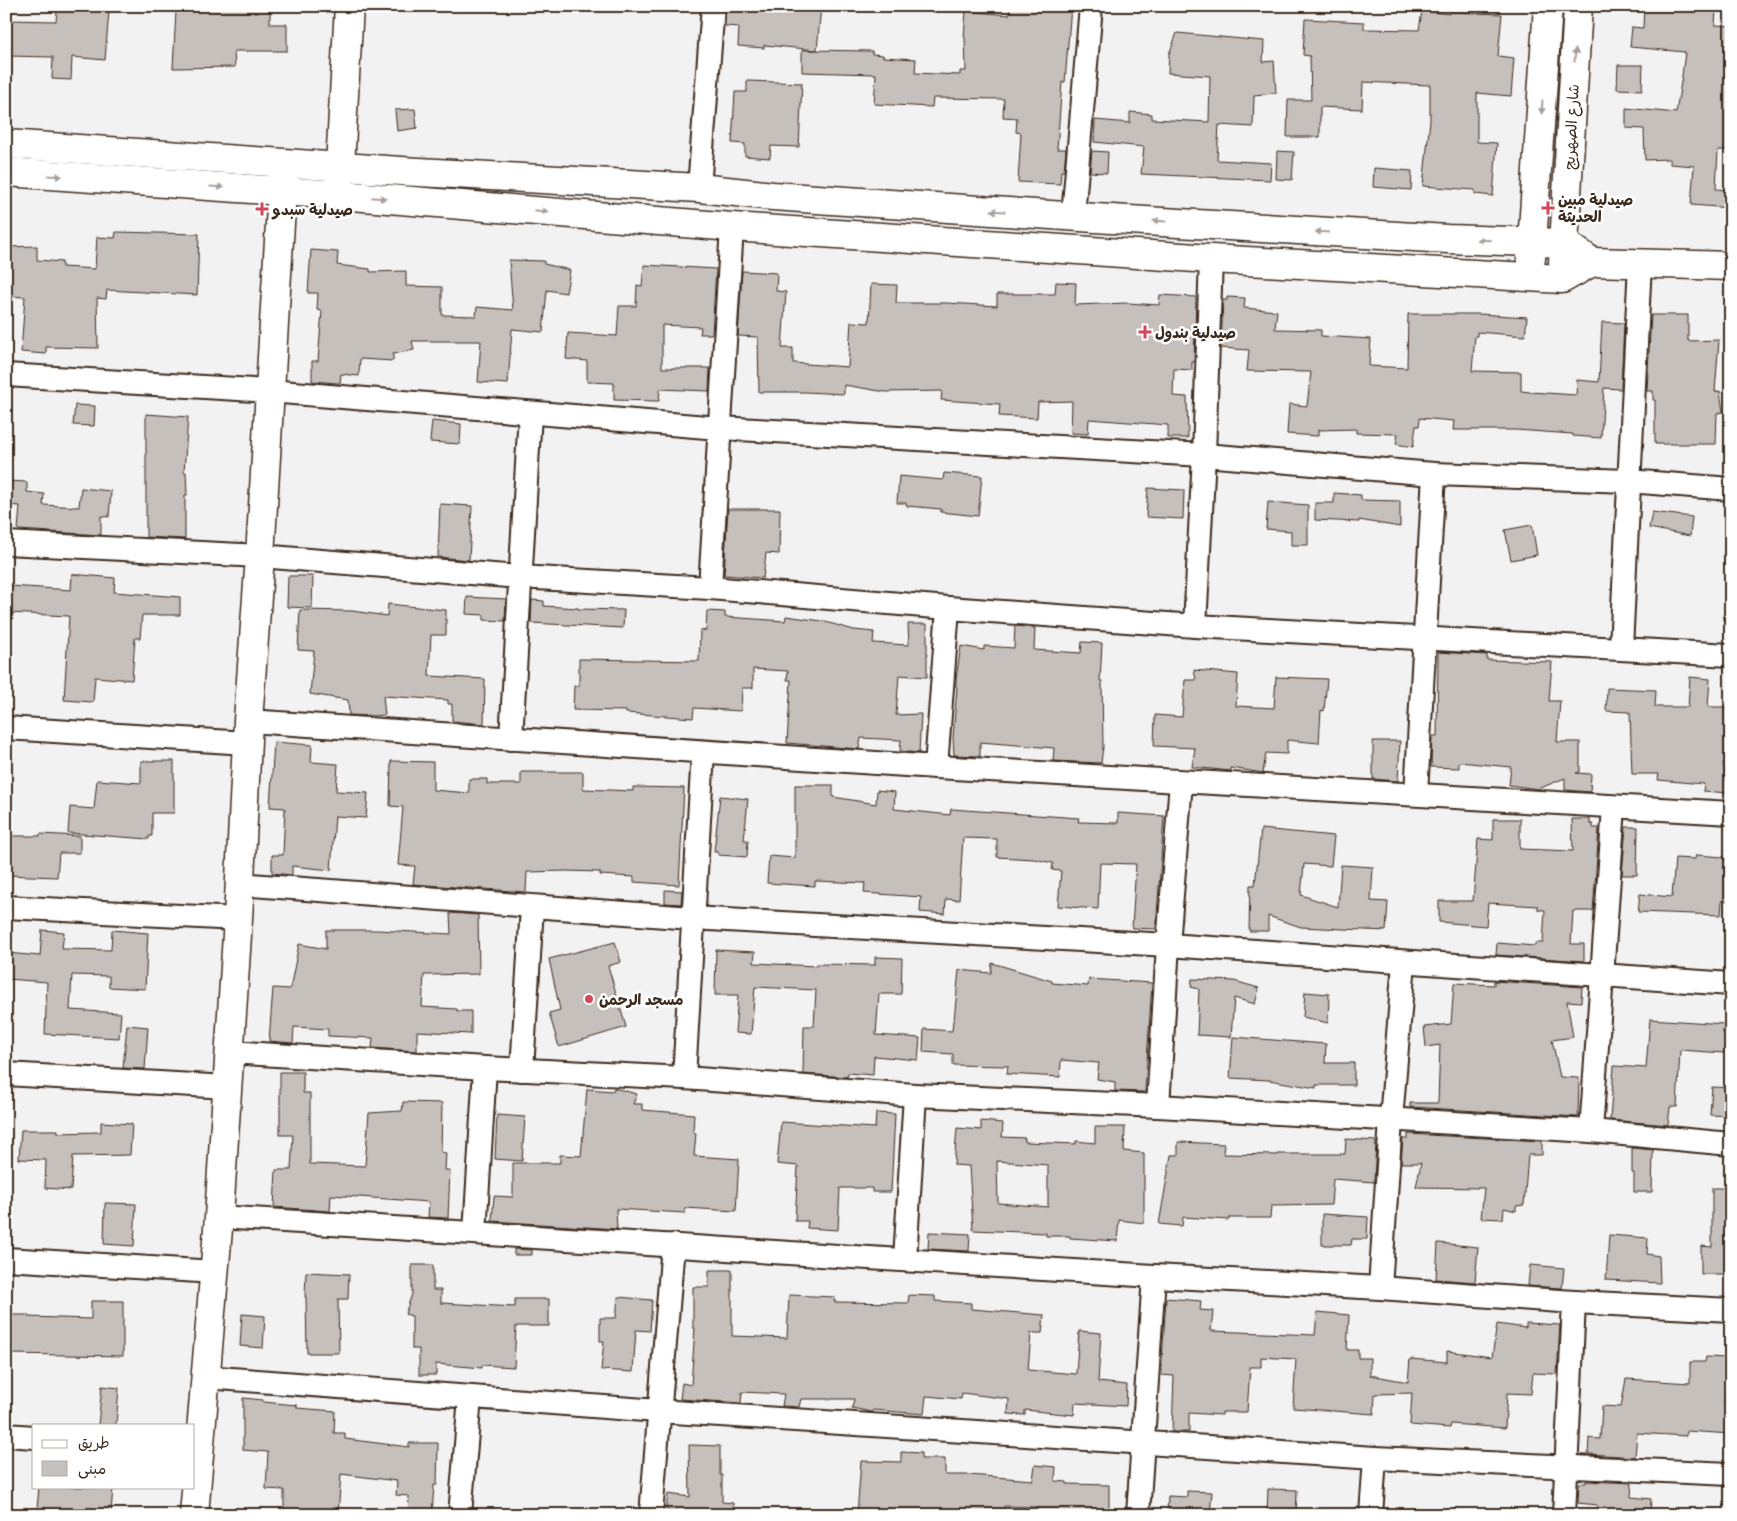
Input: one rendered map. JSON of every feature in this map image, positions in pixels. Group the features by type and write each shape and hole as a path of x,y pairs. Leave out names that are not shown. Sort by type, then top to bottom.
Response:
{"main road":[{"path":"339,194 349,6"},
{"path":"1529,276 1533,242 1548,6"},
{"name":"شارع الصهريج","path":"1562,279 1578,6"},
{"path":"6,144 340,166 401,172 699,188 773,196 1448,240 1565,243 1592,262"},
{"path":"195,1482 196,1448 205,1377 219,1217 238,919 247,732 260,556 284,163"},
{"path":"6,172 281,192 339,194 732,227 1211,259 1562,279 1592,262 1731,266"},
{"path":"194,1515 195,1488"}],"street":[{"path":"699,188 713,6"},
{"path":"1073,216 1091,6"},
{"path":"710,588 732,227"},
{"path":"1195,626 1204,455 1211,259"},
{"path":"1620,648 1640,263"},
{"path":"6,375 269,391 719,428 1204,455 1434,474 1628,482 1731,489"},
{"path":"511,739 530,413"},
{"path":"1416,794 1434,474"},
{"path":"6,543 260,556 519,577 710,588 1195,626 1731,655"},
{"path":"936,767 948,608"},
{"path":"6,728 511,739 1181,782 1731,813"},
{"path":"684,1078 703,752"},
{"path":"1158,1106 1181,782"},
{"path":"1590,1131 1603,976 1614,807"},
{"path":"239,884 692,918 1168,944 1731,984"},
{"path":"6,906 238,919"},
{"path":"522,1070 532,907"},
{"path":"1380,1288 1404,962"},
{"path":"229,1052 684,1078 915,1094 1590,1131 1731,1144"},
{"path":"475,1232 485,1068"},
{"path":"6,1074 227,1087"},
{"path":"905,1260 915,1094"},
{"path":"219,1217 1154,1276 1380,1288 1574,1302 1731,1310"},
{"path":"651,1515 673,1245"},
{"path":"6,1258 215,1272"},
{"path":"1138,1515 1154,1276"},
{"path":"1564,1515 1574,1302"},
{"path":"205,1377 470,1398 1374,1458 1566,1465 1731,1474"},
{"path":"460,1515 470,1398"},
{"path":"6,1435 32,1437"},
{"path":"1371,1515 1374,1458"}],"building":[{"path":"205,6 270,6 270,24 287,24 287,51 234,51 235,67 173,68 176,11 188,12 188,10 205,9"},
{"path":"726,6 821,6 817,50 764,45 764,48 738,46 739,27 725,26"},
{"path":"1010,6 1071,6 1065,82 1062,82 1057,149 1066,149 1064,171 1061,171 1060,184 1018,182 1021,133 1016,132 1017,118 1003,117 1004,99 933,98 932,107 874,104 876,74 802,72 802,50 872,51 872,54 883,55 883,57 916,59 915,73 960,75 960,71 966,71 964,37 966,11 1009,15"},
{"path":"1644,6 1716,11 1715,25 1731,26 1731,150 1718,150 1716,189 1731,190 1731,208 1691,205 1694,166 1670,164 1670,159 1645,160 1644,129 1626,128 1626,108 1676,113 1682,76 1685,52 1630,47 1632,27 1643,28"},
{"path":"77,9 109,11 105,60 72,57 71,80 52,79 53,57 6,56 6,20 56,21 57,11 76,12"},
{"path":"1422,11 1449,14 1450,12 1502,14 1498,56 1514,58 1511,96 1477,93 1477,142 1497,143 1493,196 1475,194 1475,190 1423,186 1430,120 1430,85 1363,82 1362,109 1320,107 1320,137 1287,137 1288,100 1311,100 1310,56 1303,55 1305,19 1364,22 1364,29 1419,30"},
{"path":"1177,33 1264,41 1263,62 1274,61 1276,93 1254,95 1253,127 1219,125 1217,160 1271,163 1270,180 1141,174 1144,147 1094,142 1095,120 1130,123 1130,112 1152,114 1152,119 1209,122 1210,76 1168,73 1169,54"},
{"path":"1618,65 1643,65 1642,90 1617,89"},
{"path":"747,81 802,83 799,147 771,146 770,158 745,156 745,144 732,143 735,92 747,92"},
{"path":"415,109 417,128 397,131 395,110"},
{"path":"1092,151 1108,152 1107,173 1090,172"},
{"path":"1277,151 1294,152 1292,180 1276,179"},
{"path":"1374,168 1412,171 1411,190 1373,187"},
{"path":"116,232 199,234 197,295 107,290 106,299 97,298 98,348 46,347 46,354 21,352 25,297 6,296 6,271 9,271 8,247 37,246 37,260 62,262 62,267 95,269 97,237 115,238"},
{"path":"311,250 338,252 337,265 370,269 370,272 406,271 406,286 442,287 442,315 476,316 477,307 513,310 509,260 544,261 544,264 570,270 566,293 547,290 543,332 512,329 508,384 478,382 481,341 412,341 414,350 393,354 393,361 360,359 359,376 341,374 340,383 337,383 312,381 312,361 318,361 322,311 317,310 318,293 308,293"},
{"path":"644,265 716,269 712,334 700,334 701,327 662,325 662,368 710,368 709,391 660,389 659,401 614,400 614,383 587,382 587,361 566,359 568,333 617,336 619,306 636,306 637,285 642,286"},
{"path":"742,271 777,273 776,291 786,292 782,348 793,348 793,363 848,367 851,322 869,323 871,284 897,285 896,303 947,303 997,306 997,294 1055,294 1056,282 1076,283 1075,305 1127,303 1159,305 1160,295 1196,297 1194,362 1192,362 1192,370 1174,369 1173,396 1187,397 1188,438 1168,438 1168,425 1089,419 1088,434 1071,433 1072,401 1038,402 1037,418 999,416 1000,404 941,400 942,391 886,392 844,385 844,394 759,392 758,337 738,336"},
{"path":"1227,297 1245,298 1244,308 1277,311 1275,329 1321,330 1321,336 1371,339 1369,366 1407,368 1408,314 1479,314 1527,317 1525,336 1477,332 1472,371 1521,372 1521,391 1530,392 1576,395 1577,380 1599,382 1602,322 1624,323 1621,389 1604,388 1601,438 1516,430 1453,430 1454,421 1420,418 1419,426 1416,426 1413,447 1396,444 1398,434 1356,433 1356,429 1318,430 1318,436 1287,434 1289,404 1307,406 1311,372 1247,371 1249,350 1221,348 1223,300 1227,300"},
{"path":"1651,315 1688,315 1688,341 1719,340 1715,392 1720,391 1723,412 1717,413 1716,444 1655,444 1655,400 1653,400 1653,391 1647,391"},
{"path":"75,405 95,406 94,426 73,425"},
{"path":"146,414 188,417 184,472 186,472 187,495 185,495 185,539 146,537"},
{"path":"432,421 461,424 460,444 430,442"},
{"path":"944,473 982,476 978,516 941,512 941,509 907,506 906,503 897,503 899,476 943,480"},
{"path":"6,481 27,482 27,492 44,494 43,505 79,507 81,488 111,491 109,517 101,516 101,535 18,530 20,506 6,505"},
{"path":"1148,488 1184,490 1183,519 1146,517"},
{"path":"1334,493 1361,495 1361,500 1400,501 1400,527 1359,520 1359,522 1315,520 1315,503 1334,503"},
{"path":"1268,502 1308,505 1308,545 1291,545 1291,531 1266,529"},
{"path":"440,504 472,506 469,560 438,557"},
{"path":"728,509 780,509 779,554 766,553 763,578 724,575"},
{"path":"1652,512 1692,517 1690,536 1649,528"},
{"path":"1532,525 1537,555 1511,560 1505,530"},
{"path":"72,574 115,578 114,592 180,597 180,615 142,615 140,638 135,638 132,680 95,677 93,702 64,700 69,616 8,613 10,586 71,590"},
{"path":"288,576 313,576 312,608 287,607"},
{"path":"467,597 506,599 505,621 484,620 484,615 466,614"},
{"path":"532,600 544,601 544,606 624,610 623,628 531,623"},
{"path":"388,604 446,610 446,635 431,635 429,676 485,679 484,724 452,721 452,704 448,704 448,700 383,696 385,715 349,715 348,700 310,694 314,651 298,650 300,610 352,611 387,616"},
{"path":"707,611 725,612 725,617 785,621 786,616 822,621 854,630 874,632 873,643 909,645 908,624 927,624 927,677 899,675 896,715 921,714 919,753 900,751 901,740 861,738 859,749 787,743 791,680 787,680 788,671 753,669 753,688 742,688 741,711 694,708 693,718 626,713 626,711 573,710 574,686 579,686 579,659 699,661 700,630 706,631"},
{"path":"1015,626 1035,628 1034,650 1081,653 1082,642 1102,643 1100,681 1102,681 1103,747 1101,763 1053,761 1054,748 980,742 980,756 954,755 956,679 961,646 984,650 984,646 1014,648"},
{"path":"1438,652 1487,655 1487,660 1552,662 1549,701 1560,701 1557,742 1580,742 1580,772 1576,773 1591,774 1590,792 1565,790 1565,778 1538,789 1509,785 1511,767 1459,762 1459,768 1431,767 1432,736 1437,736"},
{"path":"1194,670 1238,674 1236,706 1274,708 1276,677 1327,679 1324,711 1321,710 1319,743 1287,740 1287,754 1266,753 1263,773 1231,768 1231,771 1192,767 1195,748 1154,746 1155,715 1182,717 1185,680 1196,680"},
{"path":"1690,677 1710,679 1708,707 1731,707 1729,763 1723,763 1728,793 1703,791 1704,784 1658,780 1659,774 1632,774 1630,712 1606,711 1607,688 1656,690 1655,707 1688,707"},
{"path":"1373,741 1400,741 1398,781 1373,779"},
{"path":"274,742 312,745 311,762 338,764 336,791 368,793 366,818 335,816 331,870 292,866 292,875 272,873 272,855 283,855 285,808 270,807"},
{"path":"141,761 174,761 174,813 152,813 152,836 149,836 149,839 68,833 70,807 94,809 97,780 141,783"},
{"path":"391,761 433,762 433,790 469,793 469,779 487,779 487,784 521,784 521,772 583,772 583,789 633,791 633,787 684,788 679,885 634,882 634,877 600,875 600,872 566,871 527,872 526,892 413,884 415,866 398,865 403,807 390,806"},
{"path":"795,785 833,785 833,797 876,804 877,790 895,792 894,809 950,815 951,809 1079,818 1078,822 1118,823 1118,813 1164,816 1156,929 1132,928 1136,864 1100,863 1098,909 1058,906 1061,871 1052,870 1053,863 1034,859 997,857 997,839 963,838 959,900 946,899 945,914 920,912 921,897 864,893 865,883 815,881 815,886 767,883 769,856 795,858"},
{"path":"720,796 748,799 744,840 748,840 747,857 718,855 718,852 714,852"},
{"path":"1493,819 1520,819 1520,849 1573,851 1572,819 1590,819 1590,824 1593,824 1593,828 1599,828 1593,911 1573,911 1571,944 1584,944 1584,961 1496,955 1497,943 1535,946 1535,943 1543,943 1545,910 1538,910 1538,906 1488,903 1486,926 1439,922 1439,901 1473,901 1478,839 1493,840"},
{"path":"1626,827 1638,827 1637,875 1622,875"},
{"path":"1261,829 1334,836 1331,866 1304,864 1301,895 1338,907 1341,865 1373,867 1371,901 1388,902 1386,931 1301,927 1268,916 1268,931 1249,931 1250,885 1255,885"},
{"path":"40,834 80,836 80,853 59,853 57,877 6,875 6,836 40,836"},
{"path":"1696,855 1724,857 1724,859 1731,860 1731,901 1722,901 1721,915 1638,912 1640,894 1672,897 1675,858 1695,859"},
{"path":"665,890 682,891 681,904 665,903"},
{"path":"450,913 478,915 479,974 424,975 422,1007 471,1011 471,1034 417,1031 417,1051 372,1048 373,1038 328,1036 328,1029 294,1027 293,1043 269,1041 273,988 290,989 299,944 326,949 326,930 377,930 451,934"},
{"path":"42,930 64,932 62,949 111,950 112,930 148,933 145,989 109,987 109,976 72,975 70,1010 121,1013 119,1038 45,1034 47,982 6,979 6,953 40,956"},
{"path":"615,942 621,962 608,966 626,1027 559,1047 549,1013 560,1010 549,959"},
{"path":"716,950 755,952 754,963 816,966 816,964 875,965 875,957 902,958 901,994 879,994 876,1035 920,1038 918,1060 874,1056 873,1075 848,1073 847,1077 803,1074 804,1026 814,1026 816,990 755,987 751,1034 735,1033 738,995 715,995"},
{"path":"992,963 1052,981 1052,983 1088,986 1089,979 1152,983 1145,1092 1115,1091 1115,1082 1097,1079 1099,1063 1061,1060 1060,1077 1007,1074 1008,1066 953,1065 953,1054 923,1052 924,1029 952,1031 959,970 991,973"},
{"path":"1192,979 1234,981 1259,988 1255,1004 1234,998 1231,1037 1197,1035 1199,989 1191,987"},
{"path":"1494,981 1582,987 1581,1002 1567,1001 1573,1037 1552,1040 1560,1077 1579,1078 1578,1117 1410,1107 1410,1103 1438,1103 1440,1045 1426,1047 1424,1027 1451,1024 1454,983 1494,985"},
{"path":"1305,992 1329,994 1328,1023 1303,1017"},
{"path":"1650,1019 1724,1024 1723,1033 1726,1033 1724,1053 1680,1050 1677,1107 1670,1107 1668,1125 1610,1120 1614,1066 1646,1068"},
{"path":"127,1025 148,1027 145,1069 123,1068"},
{"path":"1233,1037 1326,1044 1325,1063 1354,1063 1354,1085 1316,1085 1316,1088 1269,1080 1230,1078"},
{"path":"280,1072 303,1072 303,1093 310,1093 310,1164 365,1166 369,1113 402,1111 403,1102 442,1103 441,1152 446,1153 445,1170 450,1170 448,1218 428,1217 429,1202 331,1195 330,1211 274,1207 276,1170 291,1170 293,1135 280,1135"},
{"path":"1712,1087 1731,1088 1731,1116 1710,1115"},
{"path":"614,1088 637,1094 633,1104 642,1104 642,1110 694,1114 693,1132 696,1133 694,1156 739,1159 736,1211 685,1208 685,1213 616,1209 617,1229 492,1221 494,1196 513,1197 513,1163 560,1163 560,1155 581,1156 587,1089 613,1091"},
{"path":"876,1113 895,1114 891,1192 872,1192 872,1188 840,1188 838,1230 807,1228 808,1221 795,1221 798,1166 777,1164 781,1122 875,1128"},
{"path":"497,1115 525,1117 522,1161 495,1159"},
{"path":"981,1121 1003,1123 1002,1137 1025,1138 1025,1142 1076,1144 1076,1141 1095,1143 1095,1127 1125,1127 1124,1151 1144,1153 1144,1223 1119,1220 1117,1241 1070,1238 1070,1236 1046,1236 1046,1233 973,1230 969,1166 954,1165 957,1128 981,1130","holes":["997,1161 1048,1165 1048,1207 998,1203"]},
{"path":"101,1122 132,1124 130,1155 73,1156 71,1190 45,1188 46,1160 19,1159 21,1130 58,1130 58,1133 101,1132"},
{"path":"1408,1134 1542,1141 1542,1155 1528,1155 1524,1205 1516,1206 1516,1211 1504,1208 1503,1219 1481,1218 1484,1188 1416,1187 1421,1163 1401,1163 1403,1139 1408,1139"},
{"path":"1346,1139 1376,1141 1374,1182 1333,1179 1331,1205 1271,1206 1270,1218 1229,1218 1229,1220 1183,1217 1182,1226 1159,1224 1171,1155 1178,1155 1178,1142 1224,1144 1223,1154 1345,1154"},
{"path":"1632,1148 1653,1150 1652,1192 1634,1192"},
{"path":"1712,1188 1731,1188 1731,1274 1701,1274 1701,1246 1712,1247"},
{"path":"105,1203 136,1204 134,1246 104,1244"},
{"path":"1322,1214 1368,1217 1367,1239 1352,1239 1351,1245 1322,1245"},
{"path":"929,1232 970,1234 969,1251 928,1249"},
{"path":"1609,1235 1648,1238 1647,1254 1659,1256 1660,1283 1606,1280"},
{"path":"1438,1243 1478,1247 1475,1282 1436,1279"},
{"path":"514,1249 532,1250 532,1255 514,1255"},
{"path":"412,1265 433,1265 433,1290 441,1290 441,1303 515,1307 515,1299 549,1299 549,1326 516,1326 514,1367 482,1365 482,1368 436,1364 436,1375 419,1375 419,1349 412,1349 412,1316 405,1314 412,1294"},
{"path":"1530,1265 1564,1268 1562,1288 1528,1286"},
{"path":"709,1270 732,1270 732,1336 787,1338 789,1295 835,1297 834,1302 908,1303 909,1295 935,1296 935,1301 971,1303 971,1309 1044,1315 1042,1333 1031,1333 1028,1370 1076,1374 1079,1331 1101,1333 1098,1382 1127,1385 1126,1406 1075,1403 1074,1415 1025,1410 1025,1415 1008,1414 1009,1399 962,1393 961,1399 926,1396 924,1414 873,1410 871,1412 852,1408 854,1399 801,1399 799,1407 782,1406 784,1394 742,1392 741,1403 680,1399 682,1383 691,1385 695,1328 693,1328 693,1287 709,1287"},
{"path":"306,1272 349,1274 348,1299 338,1299 339,1353 307,1353"},
{"path":"618,1297 652,1300 650,1331 636,1330 633,1372 601,1370 604,1341 600,1341 600,1318 616,1318"},
{"path":"1166,1298 1201,1301 1200,1310 1213,1311 1211,1331 1315,1335 1317,1312 1349,1315 1347,1350 1358,1350 1358,1358 1370,1358 1370,1375 1408,1382 1410,1359 1447,1362 1447,1351 1492,1357 1497,1324 1526,1328 1526,1323 1560,1325 1557,1374 1533,1373 1531,1394 1507,1393 1505,1428 1451,1424 1450,1428 1410,1425 1412,1393 1375,1394 1374,1414 1293,1408 1296,1359 1261,1357 1261,1367 1250,1367 1247,1412 1222,1412 1222,1415 1189,1413 1189,1432 1172,1432 1174,1376 1161,1375"},
{"path":"91,1301 123,1301 123,1356 9,1354 11,1315 91,1319"},
{"path":"242,1314 265,1316 263,1348 240,1346"},
{"path":"1706,1357 1727,1358 1724,1406 1731,1407 1731,1434 1686,1431 1686,1436 1637,1433 1635,1457 1588,1454 1589,1438 1600,1439 1602,1406 1621,1407 1626,1379 1690,1383 1690,1362 1705,1362"},
{"path":"102,1386 119,1388 116,1424 98,1424"},
{"path":"243,1398 297,1405 297,1408 335,1411 334,1433 345,1433 345,1439 409,1447 409,1443 438,1443 437,1485 434,1485 432,1515 408,1515 409,1496 396,1495 397,1481 341,1474 338,1515 284,1515 284,1490 266,1489 268,1452 243,1450"},
{"path":"689,1445 720,1446 722,1502 733,1503 732,1514 688,1514 666,1510 668,1494 690,1497"},
{"path":"901,1452 921,1453 921,1459 945,1459 945,1475 1033,1480 1035,1465 1056,1467 1055,1481 1067,1482 1067,1484 1109,1485 1109,1515 1037,1515 1038,1507 1004,1506 1003,1515 857,1515 861,1461 901,1462"},
{"path":"1586,1481 1632,1483 1631,1497 1651,1499 1650,1515 1596,1515 1597,1505 1578,1503 1579,1483 1586,1483"},
{"path":"39,1488 113,1488 111,1513 37,1509"},
{"path":"1268,1489 1297,1490 1296,1515 1276,1515 1277,1512 1267,1512"},
{"path":"1187,1491 1212,1492 1210,1515 1167,1513 1168,1496 1187,1497"}],"place":[{"name":"صيدلية مبين الحديثة","path":"1548,208"},
{"name":"صيدلية سبدو","path":"262,209"},
{"name":"صيدلية بندول","path":"1145,332"},
{"name":"مسجد الرحمن","path":"589,999"}]}
